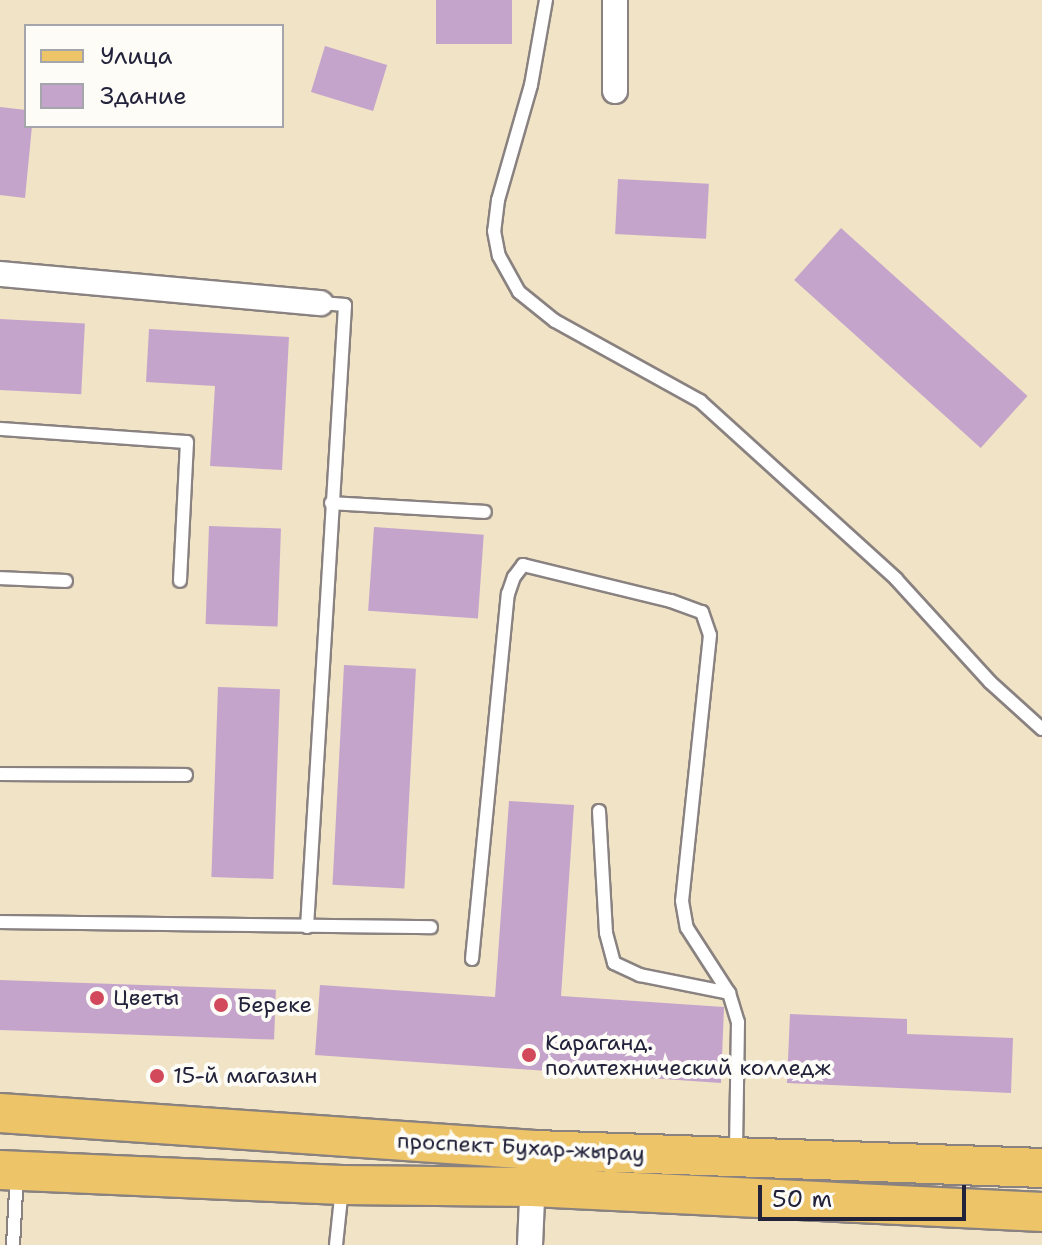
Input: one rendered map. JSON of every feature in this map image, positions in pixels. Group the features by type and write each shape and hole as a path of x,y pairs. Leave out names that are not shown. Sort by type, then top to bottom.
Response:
{"main road":[{"name":"проспект Бухар-жырау","path":"0,1113 534,1168 1042,1212"},
{"name":"проспект Бухар-жырау","path":"9,1170 342,1185 534,1168 736,1157 1042,1168"}],"street":[{"path":"615,0 615,91"},
{"path":"0,274 321,303"},
{"path":"530,1245 534,1168"}],"lane":[{"path":"546,0 531,85 498,200 494,231 499,256 519,292 555,321 700,401 896,579 990,682 1042,729"},
{"path":"307,927 345,305 321,303"},
{"path":"0,429 187,442 180,581"},
{"path":"331,503 485,512"},
{"path":"472,959 508,594 523,565 671,601 702,612 710,635 682,901 687,928 729,993 738,1022 736,1157"},
{"path":"0,578 66,581"},
{"path":"0,774 186,775"},
{"path":"599,811 606,933 614,963 640,975 729,993"},
{"path":"0,922 431,927"},
{"path":"9,1170 13,1245"},
{"path":"336,1245 342,1185"}],"building":[{"path":"436,0 512,0 512,44 436,44"},
{"path":"325,46 387,65 373,111 311,92"},
{"path":"0,107 24,110 24,128 32,128 25,198 0,195"},
{"path":"618,179 709,184 706,239 615,234"},
{"path":"841,228 1028,396 981,448 794,280"},
{"path":"0,319 85,323 81,394 0,390"},
{"path":"149,329 289,337 282,470 210,466 215,386 146,382"},
{"path":"209,526 281,529 278,626 206,624"},
{"path":"374,527 484,535 478,618 368,611"},
{"path":"344,665 416,669 404,888 332,885"},
{"path":"218,687 280,689 273,879 211,877"},
{"path":"509,801 574,805 561,996 724,1007 721,1083 315,1055 320,985 495,997"},
{"path":"0,980 276,990 274,1040 0,1030"},
{"path":"790,1014 907,1019 907,1034 1013,1038 1011,1093 787,1083"}],"place":[{"name":"Цветы","path":"97,998"},
{"name":"Береке","path":"221,1005"},
{"name":"Караганд. политехнический колледж","path":"529,1055"},
{"name":"15-й магазин","path":"157,1076"}]}
